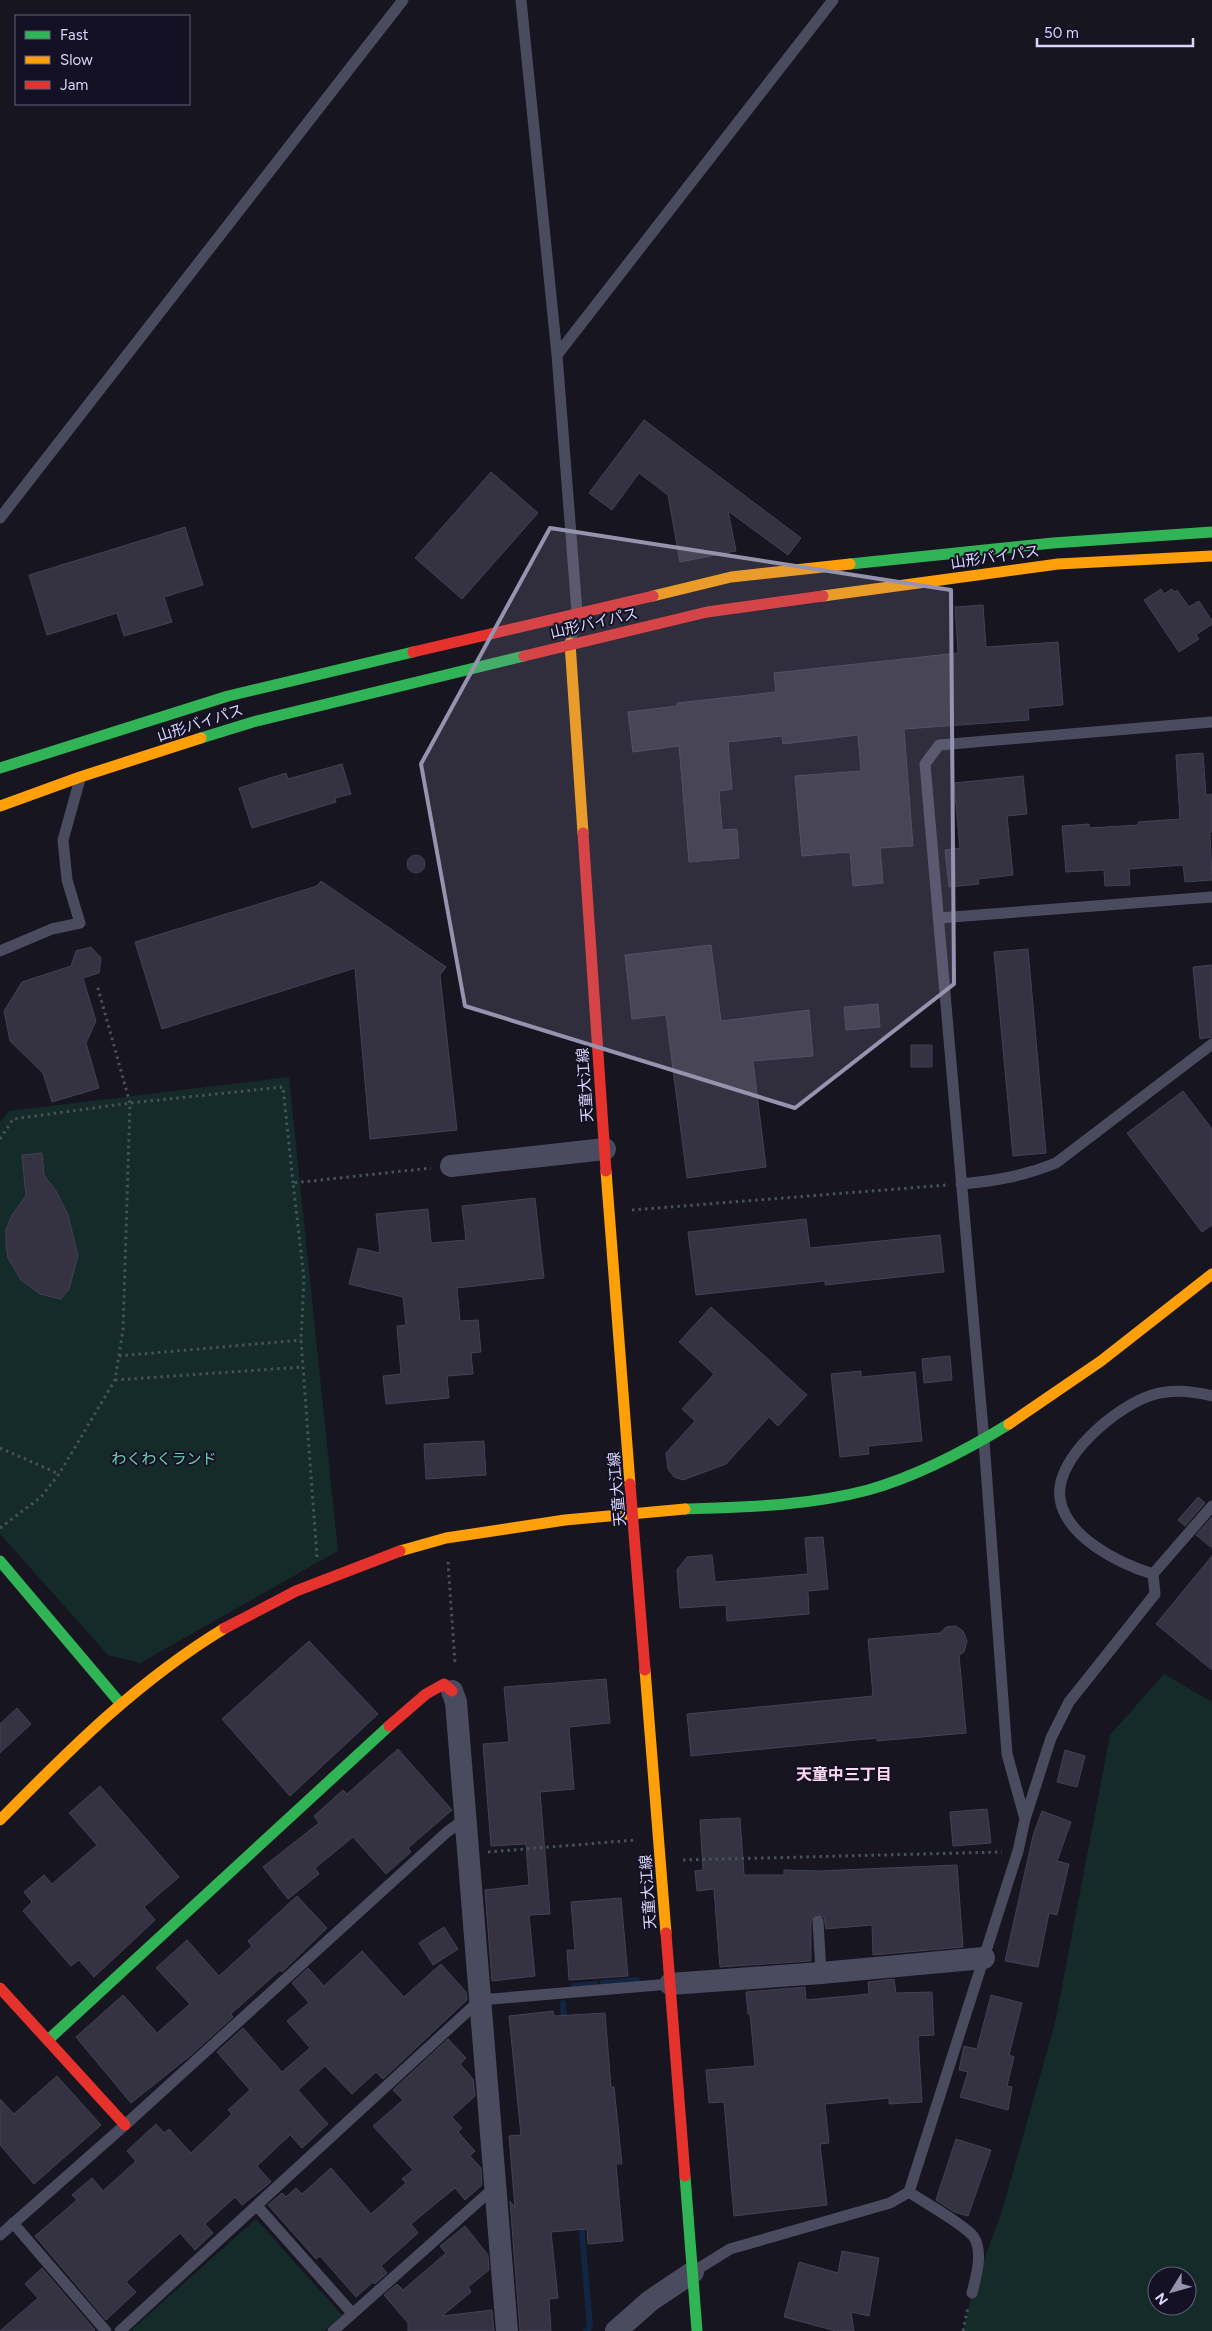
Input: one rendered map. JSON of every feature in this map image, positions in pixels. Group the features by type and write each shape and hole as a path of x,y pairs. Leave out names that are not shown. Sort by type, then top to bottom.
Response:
{"main road":[{"name":"山形バイパス","path":"0,768 228,696 577,612 732,577 1053,543 1212,532"},
{"name":"山形バイパス","path":"0,806 80,777 254,722 570,643 707,612 1058,564 1212,556"},
{"name":"天童大江線","path":"570,643 609,1212 697,2331"},
{"path":"0,1820 120,1703 184,1654 242,1616 318,1580 420,1544 446,1538 634,1512 780,1503 844,1496 897,1481 984,1441 1053,1396 1212,1274"},
{"path":"0,1561 120,1703"},
{"path":"48,2040 406,1710 438,1686 444,1684 452,1691"},
{"path":"0,1988 125,2125"}],"street":[{"path":"451,1166 605,1149"},
{"path":"452,1691 456,1702 507,2331"},
{"path":"670,1984 984,1958"},
{"path":"616,2331 650,2301 693,2272"}],"lane":[{"path":"0,518 404,0"},
{"path":"521,0 557,355 577,612 570,643"},
{"path":"557,355 833,0"},
{"path":"1025,1819 1007,1754 984,1441 940,918 925,764 939,745 1212,722"},
{"path":"0,951 52,929 80,923 67,880 63,840 80,777"},
{"path":"940,918 1212,897"},
{"path":"961,1184 1012,1178 1029,1174 1056,1163 1212,1044"},
{"path":"1153,1574 1129,1567 1103,1553 1081,1534 1066,1516 1060,1498 1062,1479 1087,1439 1128,1405 1153,1395 1186,1391 1212,1396"},
{"path":"693,2272 730,2249 890,2203 910,2192 1018,1851 1025,1819 1051,1738 1070,1702 1155,1594 1153,1574 1212,1506"},
{"path":"0,2235 125,2125 447,1832 465,1819"},
{"path":"818,1921 821,1973"},
{"path":"120,2331 480,2000 670,1984"},
{"path":"333,2331 496,2186"},
{"path":"910,2192 974,2237 978,2250 978,2264 972,2293"},
{"path":"257,2206 352,2313"},
{"path":"13,2223 106,2331"}],"path":[{"path":"0,1528 40,1497 59,1474 115,1380 122,1330 130,1104 97,984"},
{"path":"0,1138 13,1119 283,1087 304,1278 301,1340 318,1580"},
{"path":"294,1183 451,1166"},
{"path":"609,1212 961,1184"},
{"path":"119,1356 301,1340"},
{"path":"115,1380 303,1367"},
{"path":"0,1448 59,1474"},
{"path":"446,1538 455,1657 452,1691"},
{"path":"467,1854 659,1838"},
{"path":"661,1861 1018,1851"},
{"path":"963,2331 972,2293"}],"highlighted area":[{"path":"550,528 951,590 954,984 795,1108 465,1006 421,764"}],"green space":[{"name":"わくわくランド","path":"289,1077 338,1551 140,1663 108,1655 0,1534 0,1122 9,1111"},
{"path":"1164,1674 1212,1702 1212,2331 963,2331 972,2293 1002,2211 1055,2023 1110,1735"},
{"path":"256,2219 342,2315 324,2331 130,2331"}],"building":[{"path":"644,420 801,538 788,555 728,511 736,551 680,562 668,495 639,473 612,510 589,493"},
{"path":"491,472 538,513 462,599 415,558"},
{"path":"185,527 203,585 164,597 172,622 124,636 117,613 47,635 29,575"},
{"path":"1161,589 1164,594 1172,589 1174,592 1177,590 1189,607 1199,601 1212,621 1212,624 1196,635 1199,639 1179,652 1144,600"},
{"path":"983,605 986,647 1058,642 1063,705 1028,708 1029,720 904,729 913,846 880,848 883,883 853,886 850,852 802,856 795,776 861,771 858,735 783,744 782,736 728,742 732,789 719,791 722,830 737,829 739,858 689,862 679,746 633,752 628,712 677,706 677,703 776,692 774,673 958,653 955,607"},
{"path":"1203,753 1206,795 1212,794 1212,832 1210,832 1212,880 1185,882 1183,865 1129,869 1130,885 1105,886 1104,870 1066,872 1062,826 1089,824 1089,828 1139,825 1138,822 1180,819 1176,755"},
{"path":"342,764 351,794 335,798 336,802 252,828 239,788 286,773 288,779"},
{"path":"1023,776 1027,814 1007,816 1013,875 978,879 979,884 949,887 945,850 960,848 954,783"},
{"path":"416,855 422,858 425,864 422,870 416,873 410,870 407,864 410,858"},
{"path":"321,881 446,967 440,975 457,1130 370,1139 355,968 162,1029 135,942 317,886"},
{"path":"711,945 721,1021 809,1010 813,1056 753,1061 766,1167 687,1178 666,1015 632,1019 625,955"},
{"path":"91,947 101,958 99,973 83,978 96,1021 86,1043 99,1088 52,1102 43,1073 10,1041 4,1011 22,982 71,966 76,951"},
{"path":"1028,949 1046,1153 1013,1156 994,952"},
{"path":"1212,965 1212,1037 1200,1039 1193,967"},
{"path":"878,1004 880,1027 846,1030 844,1007"},
{"path":"911,1045 932,1045 932,1067 911,1067"},
{"path":"1183,1091 1212,1129 1212,1225 1202,1232 1127,1133"},
{"path":"42,1153 44,1175 56,1191 68,1215 78,1256 69,1289 61,1299 40,1294 21,1280 8,1258 6,1244 6,1230 12,1215 26,1196 22,1155"},
{"path":"535,1198 544,1278 457,1288 460,1321 478,1320 481,1352 471,1353 473,1374 447,1376 449,1398 386,1404 383,1376 401,1374 397,1326 406,1325 403,1297 349,1284 358,1248 380,1253 376,1214 428,1209 431,1243 466,1240 462,1206"},
{"path":"806,1219 810,1248 940,1235 944,1272 825,1285 825,1281 696,1295 688,1232"},
{"path":"711,1307 807,1395 778,1426 769,1417 726,1464 683,1480 674,1477 668,1469 666,1453 695,1421 682,1409 714,1374 679,1342"},
{"path":"950,1356 952,1380 924,1383 922,1359"},
{"path":"861,1371 861,1377 915,1372 922,1441 868,1446 869,1454 840,1457 831,1374"},
{"path":"484,1441 486,1475 426,1479 424,1444"},
{"path":"1198,1497 1205,1503 1185,1526 1178,1520"},
{"path":"1212,1517 1212,1548 1196,1535"},
{"path":"823,1537 828,1589 808,1591 809,1614 727,1621 726,1605 680,1608 677,1570 687,1557 712,1555 715,1582 808,1574 805,1538"},
{"path":"1212,1556 1212,1670 1156,1624"},
{"path":"956,1626 963,1631 967,1641 964,1652 959,1655 966,1733 877,1741 877,1738 691,1756 687,1714 873,1696 868,1639 940,1633 946,1627"},
{"path":"309,1641 378,1714 290,1796 222,1719"},
{"path":"606,1679 610,1723 569,1727 574,1789 540,1792 550,1914 529,1915 535,1976 492,1981 485,1890 529,1885 526,1844 491,1846 483,1744 509,1742 504,1687"},
{"path":"17,1708 31,1724 0,1753 0,1724"},
{"path":"398,1749 452,1810 408,1848 411,1852 386,1874 353,1837 315,1868 319,1874 288,1899 263,1867 319,1823 314,1816 343,1790 347,1794"},
{"path":"1065,1750 1085,1756 1077,1787 1057,1782"},
{"path":"100,1786 179,1877 144,1907 155,1920 94,1977 79,1960 71,1966 23,1911 32,1902 24,1892 44,1875 52,1884 97,1845 69,1813"},
{"path":"987,1809 991,1843 953,1846 950,1812"},
{"path":"1042,1811 1071,1822 1057,1861 1069,1864 1057,1915 1049,1913 1038,1967 1005,1961 1033,1836"},
{"path":"740,1818 744,1875 784,1875 784,1870 819,1871 957,1865 963,1947 873,1955 872,1925 826,1929 824,1917 817,1914 811,1921 811,1961 720,1967 714,1889 697,1891 695,1871 703,1870 700,1820"},
{"path":"297,1896 327,1928 282,1972 280,1970 231,2014 233,2017 191,2055 131,2103 76,2037 123,1995 157,2033 190,2004 156,1968 187,1940 219,1976 252,1946 248,1941"},
{"path":"621,1898 628,1976 569,1980 567,1950 575,1950 571,1902"},
{"path":"444,1927 458,1949 433,1965 419,1943"},
{"path":"362,1951 404,1997 441,1964 466,1992 467,2000 383,2079 376,2072 352,2094 325,2066 298,2090 328,2124 302,2148 290,2135 257,2166 271,2182 242,2205 235,2197 205,2224 213,2233 195,2250 180,2233 126,2282 136,2292 106,2320 35,2236 77,2200 72,2195 92,2178 103,2191 136,2161 127,2151 156,2124 164,2133 169,2129 191,2153 232,2114 228,2110 250,2090 217,2052 243,2028 282,2072 310,2048 287,2021 309,2003 292,1983 308,1968 324,1986"},
{"path":"894,1979 896,1993 932,1992 934,2035 918,2036 922,2102 889,2104 889,2098 825,2104 829,2143 820,2144 827,2205 734,2216 724,2102 709,2103 706,2070 755,2066 746,1992 805,1987 806,2000 869,1994 868,1982"},
{"path":"991,1995 1022,2003 1009,2055 1014,2057 1007,2086 1012,2087 1008,2110 960,2097 968,2072 959,2070 964,2046 977,2049"},
{"path":"553,2011 554,2016 605,2013 611,2087 614,2087 622,2164 616,2164 623,2241 588,2244 587,2229 551,2232 558,2298 549,2299 551,2331 520,2331 510,2201 515,2208 509,2136 521,2135 509,2016"},
{"path":"448,2039 466,2058 460,2064 473,2079 475,2096 452,2117 462,2128 458,2132 475,2151 470,2156 481,2168 482,2185 465,2200 455,2188 411,2224 418,2233 381,2266 387,2273 356,2297 320,2256 316,2259 268,2205 282,2193 286,2197 296,2188 302,2194 331,2168 371,2214 406,2183 402,2179 413,2170 373,2126 403,2100 393,2090"},
{"path":"57,2076 101,2125 34,2184 0,2145 0,2099 14,2114"},
{"path":"956,2139 991,2150 968,2216 954,2212 936,2200"},
{"path":"465,2226 488,2255 489,2270 468,2287 471,2292 442,2316 492,2310 494,2331 408,2331 408,2323 384,2295 397,2284 403,2290 446,2253 440,2246"},
{"path":"842,2251 879,2258 869,2316 851,2312 854,2331 836,2331 784,2317 799,2262 838,2273"},
{"path":"42,2268 94,2331 0,2331 38,2298 25,2284"}],"waterway":[{"path":"603,1983 637,1980"},
{"path":"574,1986 595,1984"},
{"path":"563,2003 564,2022"},
{"path":"581,2221 590,2327 586,2331"}],"traffic: fast":[{"path":"850,564 1053,543 1212,532"},
{"path":"0,768 228,696 413,652"},
{"path":"201,738 253,722 524,656"},
{"path":"685,1509 800,1503 868,1490 905,1478 941,1462 1009,1424"},
{"path":"0,1561 120,1703"},
{"path":"48,2040 389,1726"},
{"path":"685,2176 697,2331"}],"traffic: slow":[{"path":"823,596 1058,564 1212,556"},
{"path":"653,596 731,577 850,564"},
{"path":"570,643 583,833"},
{"path":"0,806 80,777 201,738"},
{"path":"606,1171 630,1484"},
{"path":"1009,1424 1101,1361 1212,1274"},
{"path":"400,1551 446,1538 565,1520 685,1509"},
{"path":"0,1820 79,1742 134,1693 163,1670 225,1628"},
{"path":"645,1670 666,1933"}],"traffic: jam":[{"path":"413,652 653,596"},
{"path":"524,656 707,612 823,596"},
{"path":"583,833 606,1171"},
{"path":"630,1484 645,1670"},
{"path":"225,1628 296,1591 400,1551"},
{"path":"389,1726 426,1694 444,1684 452,1691"},
{"path":"666,1933 685,2176"},
{"path":"0,1988 125,2125"}],"district":[{"name":"天童中三丁目","path":"844,1774"}]}
